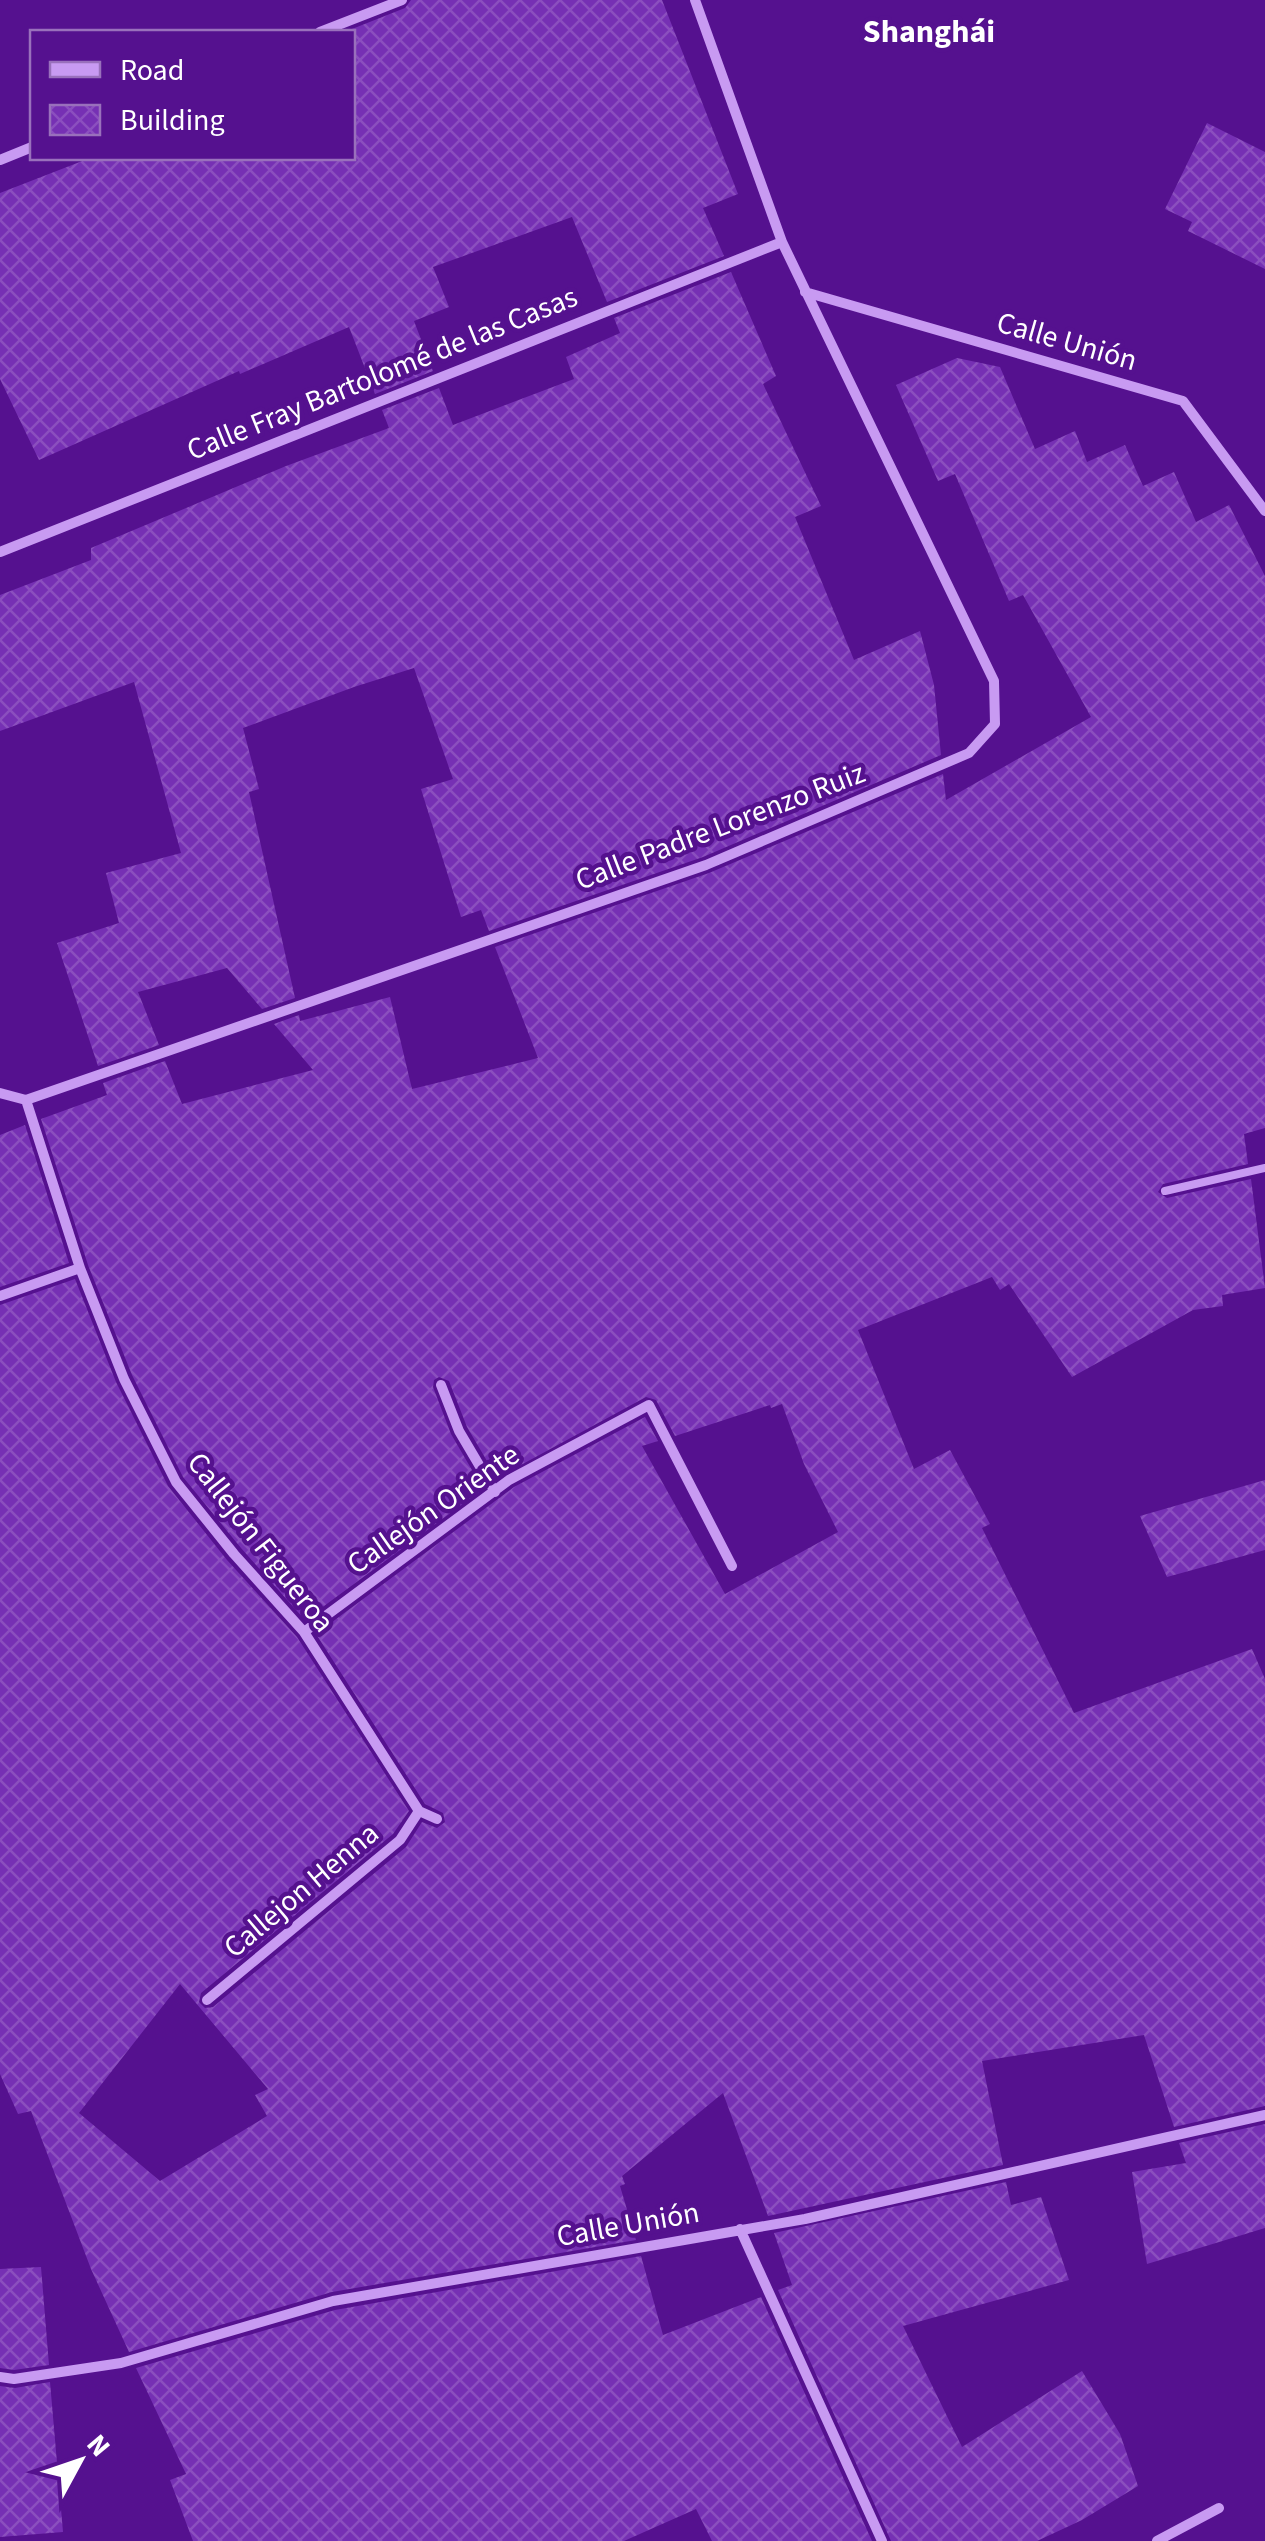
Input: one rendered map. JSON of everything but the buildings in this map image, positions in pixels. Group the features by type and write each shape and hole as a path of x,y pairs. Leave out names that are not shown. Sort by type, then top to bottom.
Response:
{"street":[{"path":"325,30 402,0"},
{"name":"Calle Padre Lorenzo Ruiz","path":"26,1100 706,865 969,752 995,724 994,680 782,242 695,0"},
{"path":"0,160 30,147"},
{"name":"Calle Fray Bartolomé de las Casas","path":"0,552 782,242"},
{"name":"Calle Unión","path":"806,292 1183,401 1265,511"},
{"path":"0,1093 26,1100"},
{"name":"Callejón Figueroa","path":"26,1100 80,1268 124,1380 176,1482 304,1632 419,1811"},
{"path":"0,1296 80,1268"},
{"path":"441,1385 460,1432 495,1492"},
{"name":"Callejón Oriente","path":"304,1632 509,1480 649,1405 732,1566"},
{"path":"419,1811 437,1819"},
{"name":"Callejon Henna","path":"208,2000 400,1840 419,1811"},
{"name":"Calle Unión","path":"0,2376 14,2378 122,2363 333,2301 806,2219 1265,2115"},
{"path":"740,2229 882,2541"},
{"path":"1157,2541 1220,2508"}],"lane":[{"path":"1165,1191 1265,1168"}],"district":[{"name":"Shanghái","path":"929,31"}]}
